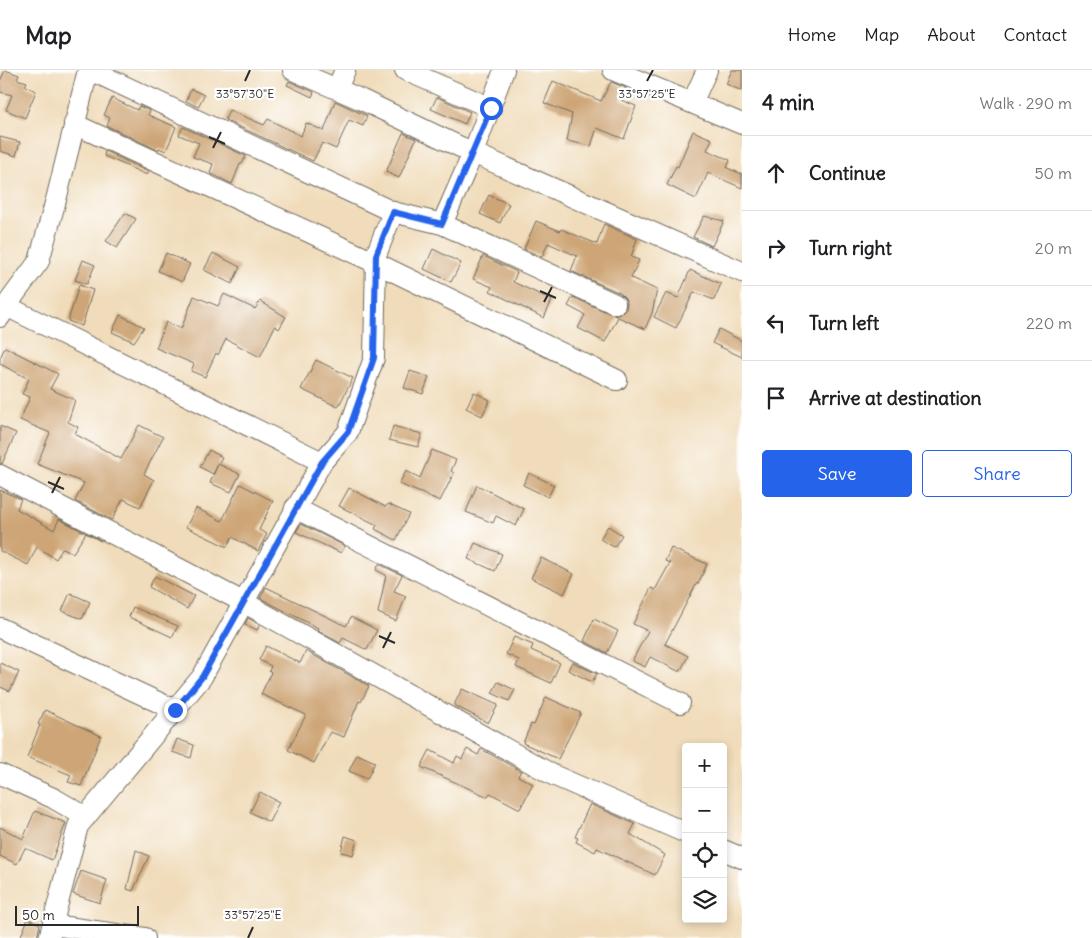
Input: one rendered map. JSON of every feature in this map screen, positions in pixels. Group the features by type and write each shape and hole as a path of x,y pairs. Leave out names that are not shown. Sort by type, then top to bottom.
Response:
{"street":[{"path":"322,462 3,312 39,261 89,70 393,212 442,224 616,304"},
{"path":"293,70 742,272"},
{"path":"337,89 345,70"},
{"path":"405,70 491,108"},
{"path":"442,224 491,108 504,70"},
{"path":"613,70 742,124"},
{"path":"692,103 707,70"},
{"path":"74,124 376,263 616,380"},
{"path":"146,938 51,931 78,826 202,677 322,462 348,432 374,358 376,255 393,212"},
{"path":"0,475 245,603 553,776 682,831"},
{"path":"295,508 680,703"},
{"path":"0,628 175,710"},
{"path":"0,774 53,798 86,817"},
{"path":"727,852 742,858"}],"building":[{"path":"5,70 19,75 17,79 27,82 25,86 36,91 25,118 6,110 12,95 0,92 0,81"},
{"path":"732,70 742,70 742,91 726,84"},
{"path":"289,81 314,92 312,97 287,85"},
{"path":"553,81 601,101 611,82 626,88 621,100 636,106 624,139 597,128 591,146 567,141 572,114 544,103"},
{"path":"191,89 204,95 198,107 186,101"},
{"path":"437,97 470,112 465,124 431,109"},
{"path":"112,98 137,110 139,106 150,111 148,115 176,127 166,151 159,148 158,150 107,126 110,118 104,115"},
{"path":"335,101 367,116 363,126 349,120 336,149 322,143 313,161 225,120 229,110 264,125 268,119 301,136 306,123 324,131"},
{"path":"183,127 246,156 242,164 240,164 232,184 210,173 213,164 193,157 199,143 179,135"},
{"path":"693,131 712,139 707,150 730,160 727,168 742,174 742,188 708,173 696,199 667,185 676,166 678,167"},
{"path":"403,133 416,139 399,178 386,172"},
{"path":"0,137 20,142 16,156 0,151"},
{"path":"105,151 149,172 147,175 104,156"},
{"path":"489,195 509,204 500,223 480,214"},
{"path":"125,213 136,219 117,248 106,241"},
{"path":"704,216 724,221 712,246 693,237"},
{"path":"536,221 597,244 604,224 637,239 631,257 639,260 631,278 657,290 652,313 645,329 618,317 605,342 578,328 585,315 568,306 573,297 616,316 626,309 627,303 620,293 571,271 577,256 548,243 542,257 524,249"},
{"path":"433,249 461,263 451,282 424,269"},
{"path":"166,253 190,264 182,282 158,271"},
{"path":"213,253 240,267 232,284 204,270"},
{"path":"483,256 517,272 513,282 552,300 544,318 490,291 492,287 473,279"},
{"path":"83,260 95,265 87,284 75,280"},
{"path":"690,270 721,284 714,300 694,292 676,328 654,317 666,293 678,298"},
{"path":"79,285 93,290 82,326 68,321"},
{"path":"224,294 255,309 260,301 286,317 279,329 275,326 260,357 226,339 218,355 216,353 205,377 191,371 194,364 156,348 166,322 181,329 194,296 218,306"},
{"path":"120,315 144,327 134,342 112,332"},
{"path":"719,329 742,341 742,357 712,343"},
{"path":"5,347 58,374 50,389 75,400 68,422 78,427 75,434 121,459 139,425 163,437 144,474 154,480 140,507 123,499 112,520 75,501 84,483 37,464 50,433 20,420 30,397 22,394 29,379 0,364 0,358"},
{"path":"316,360 353,378 338,407 301,389"},
{"path":"410,371 429,377 423,394 404,388"},
{"path":"474,392 490,400 482,416 466,408"},
{"path":"0,426 16,433 2,464 0,463"},
{"path":"393,426 422,434 418,447 389,440"},
{"path":"209,450 222,457 213,474 200,467"},
{"path":"432,450 456,460 451,471 454,473 440,501 399,484 406,471 420,478"},
{"path":"218,464 240,474 231,492 210,483"},
{"path":"529,473 554,485 548,497 523,485"},
{"path":"240,484 273,501 259,530 267,534 258,551 232,537 227,547 186,527 196,508 222,521"},
{"path":"477,485 524,509 516,526 496,516 493,523 466,512"},
{"path":"349,488 386,507 388,504 409,514 396,540 375,529 377,525 339,506"},
{"path":"0,490 21,499 17,509 54,530 59,519 86,533 73,553 63,548 56,559 37,547 28,565 0,551"},
{"path":"301,524 345,546 341,553 296,532"},
{"path":"608,526 622,535 614,547 600,539"},
{"path":"475,543 502,554 495,571 468,559"},
{"path":"671,548 707,564 665,644 688,656 680,672 650,657 645,667 632,661 648,631 633,624 651,588 655,590 670,563 665,561"},
{"path":"541,558 574,574 564,594 531,578"},
{"path":"379,564 402,575 394,591 406,596 396,621 378,613 386,575 376,570"},
{"path":"155,576 194,596 187,609 149,587"},
{"path":"266,587 346,626 351,617 377,630 367,650 343,638 340,643 317,630 318,628 260,598"},
{"path":"70,593 90,602 82,619 62,611"},
{"path":"133,607 178,626 172,637 129,617"},
{"path":"248,618 260,625 257,630 245,624"},
{"path":"594,619 618,631 607,653 584,641"},
{"path":"514,637 533,645 531,650 560,663 551,683 516,667 519,660 506,654"},
{"path":"266,646 300,663 306,651 369,686 361,702 359,701 344,737 330,732 314,763 288,750 306,715 261,694 271,673 269,671 271,666 259,660"},
{"path":"572,662 597,674 592,682 568,670"},
{"path":"0,663 19,672 10,691 0,687"},
{"path":"498,682 515,690 509,701 492,693"},
{"path":"462,689 498,705 488,723 454,705"},
{"path":"546,697 581,713 558,759 523,743 531,724 534,725"},
{"path":"45,710 101,736 81,786 68,782 71,775 27,757 40,725 38,724"},
{"path":"177,739 194,745 191,758 172,752"},
{"path":"467,749 478,755 481,749 521,771 518,776 533,784 520,809 490,793 488,797 421,767 430,750 454,763 457,756 462,759"},
{"path":"357,754 375,762 367,779 349,771"},
{"path":"260,792 279,802 269,822 250,812"},
{"path":"590,804 635,824 630,834 665,855 655,875 597,848 595,852 576,842 578,838 575,837"},
{"path":"35,811 66,823 52,860 25,848 17,864 0,856 0,827 23,839"},
{"path":"345,836 357,840 353,855 341,852"},
{"path":"136,850 149,856 133,891 127,889"},
{"path":"81,871 107,880 100,903 73,894"},
{"path":"28,919 40,924 37,938 20,938"}],"route":[{"path":"175,710 202,677 322,462 348,432 374,358 376,255 393,212 442,224 491,108"}]}
